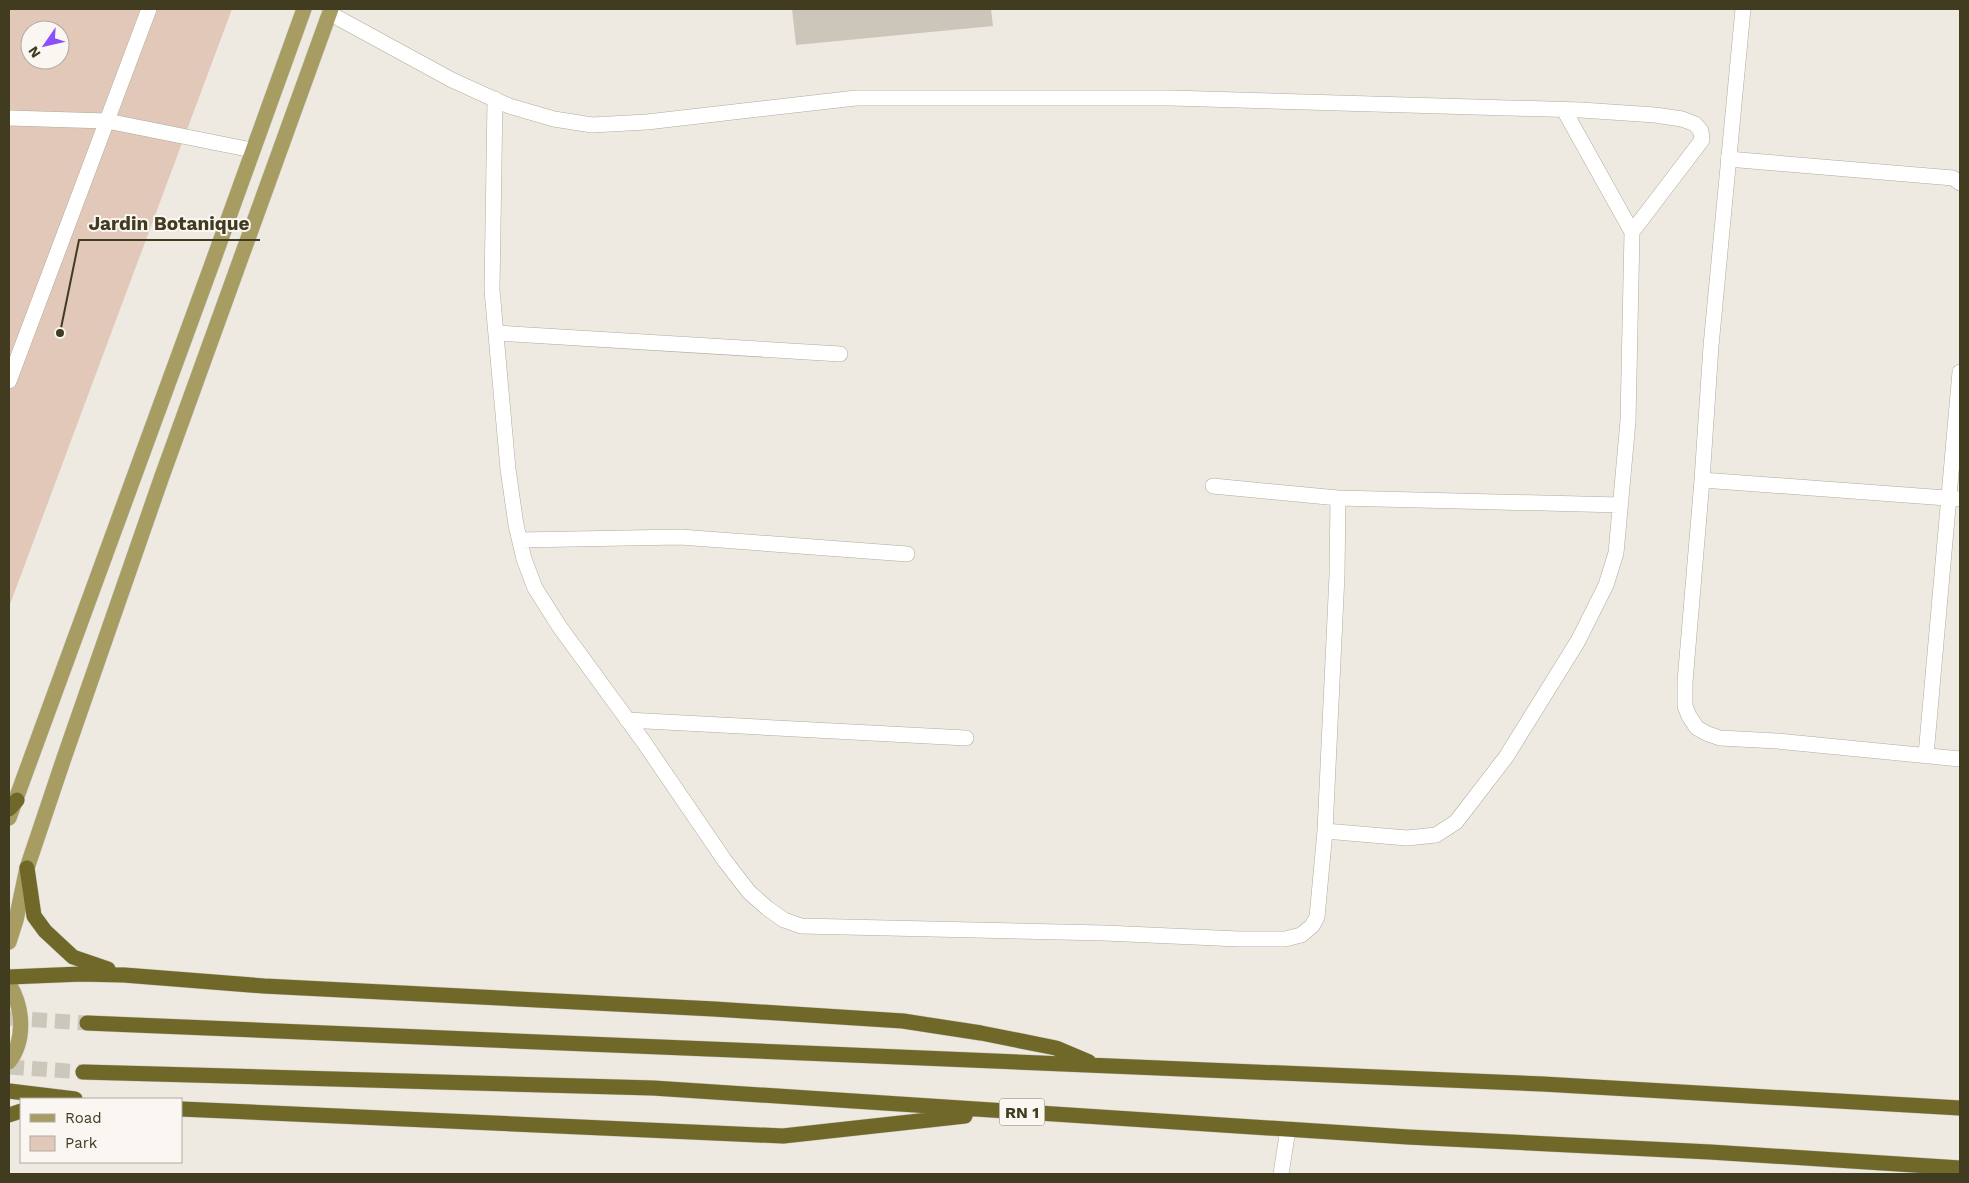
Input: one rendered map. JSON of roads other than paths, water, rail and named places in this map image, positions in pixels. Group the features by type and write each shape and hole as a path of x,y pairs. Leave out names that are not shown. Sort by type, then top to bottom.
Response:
{"highway":[{"path":"27,868 34,916 46,931 73,957 124,974"},
{"path":"9,977 124,974 264,986 714,1009 903,1021 981,1033 1056,1048 1097,1065"},
{"path":"87,1023 1543,1084 1960,1108"},
{"name":"RN 1","path":"83,1072 653,1088 1288,1129 1960,1168"},
{"path":"9,1091 60,1098"},
{"path":"182,1109 783,1136 1005,1111"}],"main road":[{"path":"9,818 304,9"},
{"path":"9,942 16,920 27,868 64,758 161,479 330,11"},
{"path":"9,984 16,996 21,1017 20,1038 9,1062"}],"street":[{"path":"9,381 149,9"},
{"path":"1742,9 1711,346 1685,682 1685,706 1688,716 1697,728 1720,738 1777,741 1960,758"},
{"path":"330,11 437,72 495,100 554,119 592,125 647,122 856,98 1171,98 1564,110 1655,115 1682,119 1695,124 1701,131 1702,140 1632,232"},
{"path":"495,100 492,290 508,469 516,525 524,559 535,588 559,626 725,861 749,892 784,920 801,926 1104,933 1239,939 1285,939 1300,935 1312,926 1317,917 1325,831 1337,575 1338,498"},
{"path":"1325,831 1407,838 1436,834 1456,822 1506,757 1578,641 1606,585 1616,553 1628,421 1632,232 1564,110"},
{"path":"9,118 107,121 252,150"},
{"path":"1728,159 1953,178 1960,183"},
{"path":"496,334 840,354"},
{"path":"1926,755 1955,498 1960,372"},
{"path":"1702,480 1955,498"},
{"path":"1213,486 1338,498 1620,505"},
{"path":"520,540 680,537 907,554"},
{"path":"627,720 966,738"},
{"path":"1281,1174 1288,1129"}],"tunnel":[{"path":"9,1018 87,1023"},
{"path":"9,1067 83,1072"}],"place":[{"name":"Jardin Botanique","path":"60,333"}]}
